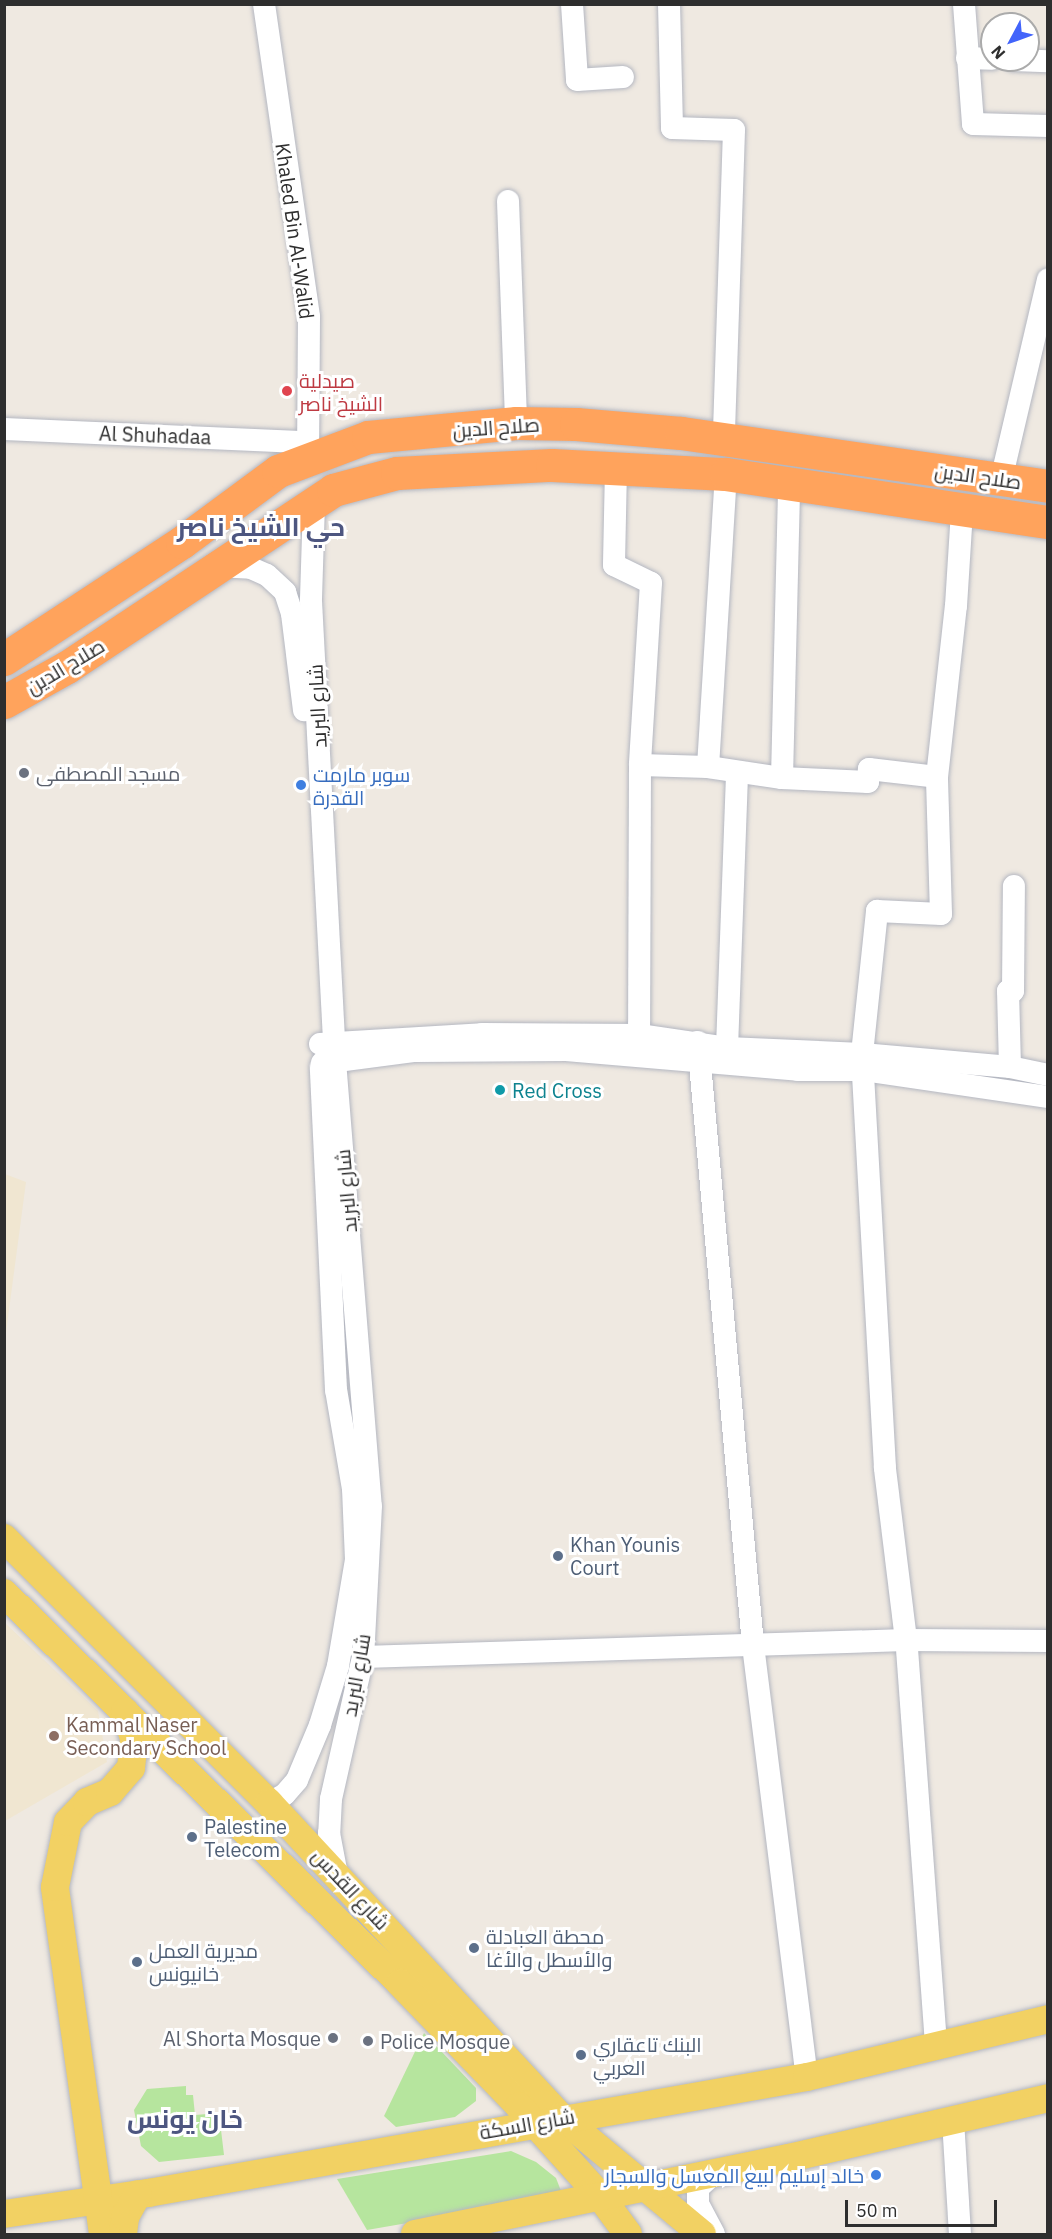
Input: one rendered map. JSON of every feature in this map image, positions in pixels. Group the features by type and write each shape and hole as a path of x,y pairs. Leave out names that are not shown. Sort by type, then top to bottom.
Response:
{"highway":[{"name":"صلاح الدين","path":"4,658 182,542 307,450 368,437 516,423 576,423 724,438 1047,486"},
{"name":"صلاح الدين","path":"4,702 67,667 333,490 397,473 552,465 726,474 1047,522"},
{"path":"973,511 1005,507 1006,480"}],"main road":[{"name":"شارع القدس","path":"4,1538 269,1803 561,2117 703,2234"},
{"name":"شارع القدس","path":"4,1593 123,1707 400,1983 533,2122 600,2196 628,2235"},
{"path":"103,2235 55,1887 68,1822 87,1803 110,1792 131,1768 134,1738 123,1707"},
{"name":"شارع السكة","path":"4,2214 138,2194 561,2117 807,2077 1047,2019"},
{"path":"415,2235 645,2188 1047,2098"},
{"path":"123,2235 125,2217 138,2194"}],"street":[{"name":"Khaled Bin Al-Walid","path":"264,4 309,317 307,450"},
{"path":"572,4 577,80 622,77"},
{"path":"669,4 672,128 734,130 724,438"},
{"path":"964,4 973,124 1047,126"},
{"path":"967,58 980,59"},
{"path":"508,201 516,423"},
{"path":"1006,480 1047,279"},
{"name":"Al Shuhadaa","path":"4,429 307,450"},
{"path":"616,468 614,565 651,583 640,765 639,1035"},
{"path":"708,766 726,474"},
{"path":"782,778 789,482"},
{"name":"شارع البريد","path":"269,1803 285,1794 297,1780 320,1725 338,1666 356,1560 353,1489 336,1389 311,601 314,502"},
{"path":"936,2044 906,1640 885,1468 862,1062 876,912 941,914 937,777 956,606 973,511"},
{"name":"شارع البريد","path":"218,566 251,568 267,574 285,592 292,614 306,721 327,1053 371,1506 363,1657 331,1799 329,1833 337,1875"},
{"path":"640,765 708,766 737,773 782,778 868,782 869,769 937,777"},
{"path":"727,1048 737,773"},
{"path":"1010,1067 1008,991 1012,992 1014,886"},
{"path":"327,1053 482,1034 639,1035 698,1052 727,1048 862,1062 1047,1097"},
{"path":"327,1053 566,1050 698,1052 862,1062 1010,1067 1047,1075"},
{"path":"698,1052 753,1645 807,2077"},
{"path":"363,1657 906,1640 1047,1641"},
{"path":"953,2120 960,2235"},
{"path":"703,2234 698,2188 716,2172"}],"shaded area":[{"path":"5,1174 26,1182 5,1340"},
{"name":"Kammal Naser Secondary School","path":"4,1622 98,1711 107,1762 5,1821"}],"green space":[{"path":"424,2033 476,2088 476,2101 455,2117 396,2127 384,2116"},
{"path":"186,2086 186,2095 193,2095 195,2115 219,2113 224,2155 159,2162 141,2146 134,2110 147,2089"},
{"path":"511,2151 536,2162 556,2178 561,2191 552,2198 367,2230 337,2179"}],"place":[{"name":"صيدلية الشيخ ناصر","path":"287,391"},
{"name":"مسجد المصطفى","path":"24,773"},
{"name":"سوبر مارمت القدرة","path":"301,785"},
{"name":"Red Cross","path":"500,1090"},
{"name":"Khan Younis Court","path":"558,1556"},
{"name":"Kammal Naser Secondary School","path":"54,1736"},
{"name":"Palestine Telecom","path":"192,1837"},
{"name":"محطة العبادلة والأسطل والأغا","path":"474,1948"},
{"name":"مديرية العمل خانيونس","path":"137,1962"},
{"name":"Al Shorta Mosque","path":"333,2038"},
{"name":"Police Mosque","path":"368,2041"},
{"name":"البنك تاعقاري العربي","path":"581,2055"},
{"name":"خالد إسليم لبيع المعسل والسجار","path":"876,2175"}],"district":[{"name":"حي الشيخ ناصر","path":"261,527"},
{"name":"خان يونس","path":"185,2119"}]}
